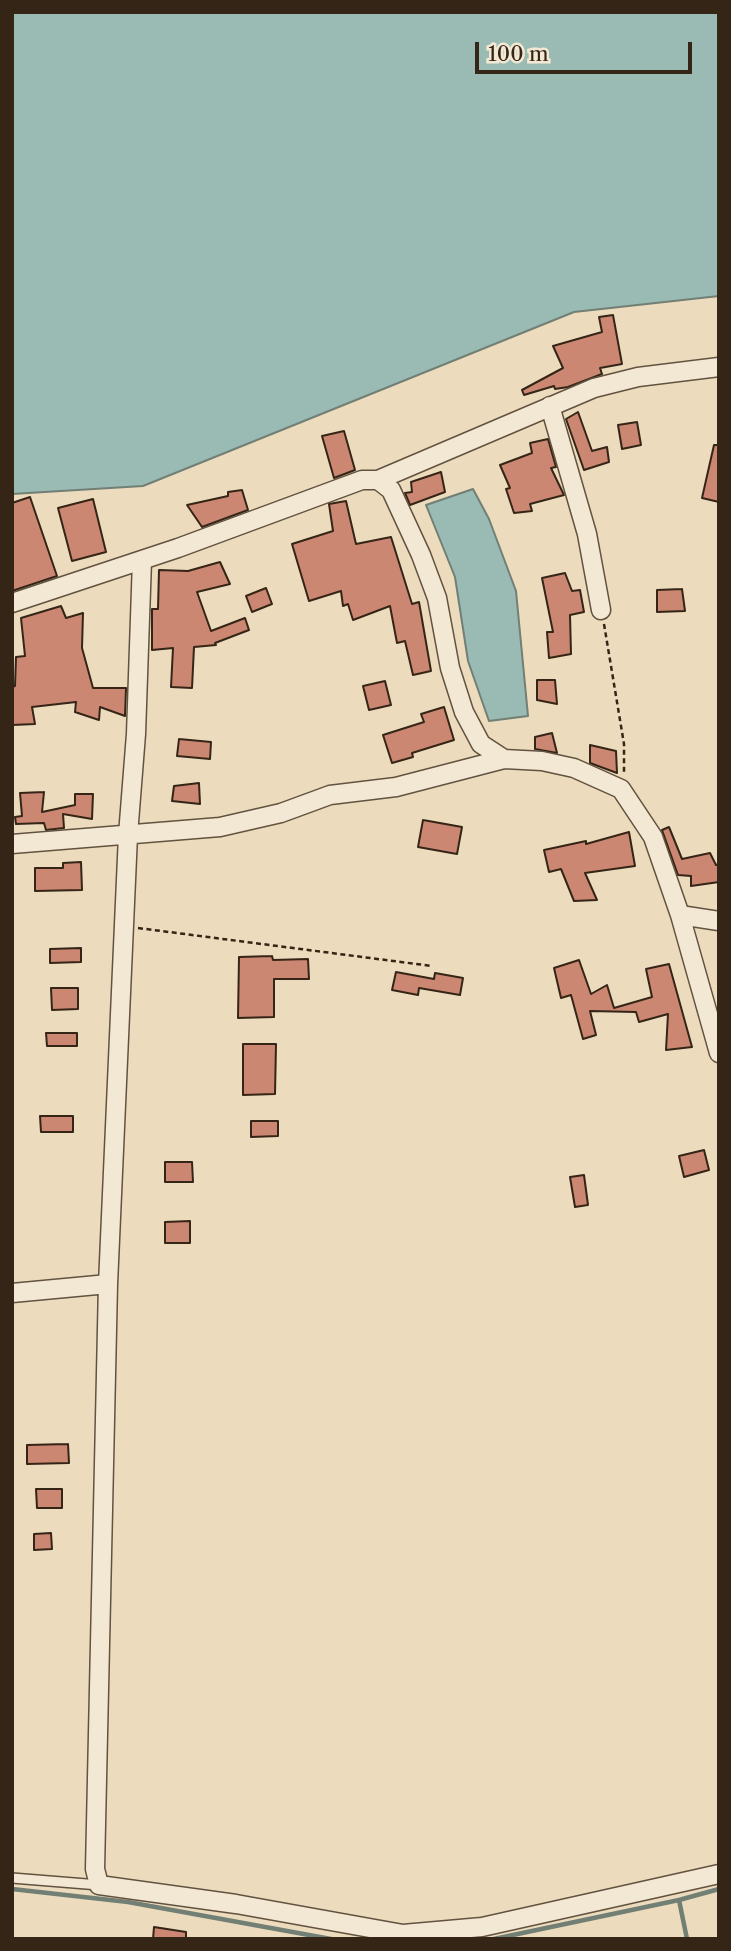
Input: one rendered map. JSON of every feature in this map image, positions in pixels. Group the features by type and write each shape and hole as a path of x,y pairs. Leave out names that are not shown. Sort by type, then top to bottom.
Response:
{"street":[{"path":"12,603 142,560 358,481 378,480 594,388 638,377 719,367"},
{"path":"550,406 587,534 601,610"},
{"path":"378,480 391,490 421,555 437,598 450,668 464,712 481,744 504,759"},
{"path":"142,560 136,734 128,835 108,1284 95,1869 99,1885 236,1904 385,1932 416,1934 482,1927 719,1874"},
{"path":"12,844 220,827 252,821 330,794 396,787 504,759 542,761 574,768 621,789 653,837 680,915 719,1053"},
{"path":"680,915 719,921"},
{"path":"12,1293 108,1284"}],"lane":[{"path":"12,1878 99,1885"}],"path":[{"path":"601,610 624,744 625,763 621,789"},
{"path":"124,926 432,966"}],"water":[{"path":"12,12 719,12 719,296 574,312 143,486 12,494"},
{"path":"473,489 489,519 516,591 528,716 489,721 468,661 455,577 426,505"}],"building":[{"path":"613,315 622,364 600,368 602,374 568,387 555,389 554,386 524,395 522,390 563,368 553,346 602,332 599,317"},
{"path":"578,412 592,451 607,447 609,462 584,470 566,419"},
{"path":"637,422 641,445 622,449 618,425"},
{"path":"344,431 355,470 334,478 322,436"},
{"path":"548,439 556,467 551,468 564,495 530,504 532,511 514,513 506,489 510,488 500,465 532,453 530,443"},
{"path":"714,445 719,445 719,502 702,498"},
{"path":"441,472 445,492 410,505 405,493 412,492 411,482"},
{"path":"242,490 248,510 202,527 187,505 228,496 228,492"},
{"path":"30,497 57,576 12,591 12,503"},
{"path":"93,499 106,552 72,561 58,508"},
{"path":"346,501 356,544 391,537 412,604 419,602 431,671 413,675 405,641 397,643 390,606 353,620 348,604 343,606 341,591 309,601 292,544 333,531 329,504"},
{"path":"220,562 230,584 197,592 211,631 245,618 249,630 215,643 216,645 194,647 192,688 171,687 173,648 152,650 152,609 158,609 159,570 188,571"},
{"path":"565,573 572,591 580,590 584,612 570,615 571,654 549,658 547,632 553,632 542,578"},
{"path":"266,588 272,604 252,612 246,596"},
{"path":"682,589 685,611 657,612 657,590"},
{"path":"61,606 66,618 83,613 82,648 93,688 126,688 125,716 100,707 99,720 75,712 76,702 32,707 35,724 12,725 12,687 15,686 16,657 25,656 21,618"},
{"path":"537,680 555,680 557,704 537,700"},
{"path":"385,681 391,705 369,710 363,686"},
{"path":"444,707 454,740 412,753 413,757 392,763 383,735 424,722 421,714"},
{"path":"552,733 557,753 535,749 535,737"},
{"path":"179,739 211,742 210,759 177,756"},
{"path":"590,745 616,751 617,773 590,763"},
{"path":"199,783 200,804 172,801 174,786"},
{"path":"44,792 42,812 75,805 75,794 93,794 92,819 63,814 64,828 46,830 44,823 16,824 15,817 22,816 20,793"},
{"path":"423,820 462,827 457,854 418,847"},
{"path":"669,827 682,859 710,853 716,865 719,864 719,882 691,886 691,876 678,875 662,830"},
{"path":"629,832 635,866 585,873 597,900 574,901 561,869 549,872 544,850 586,841 586,844"},
{"path":"81,862 82,890 35,891 35,868 63,868 63,863"},
{"path":"81,948 81,962 50,963 50,949"},
{"path":"272,956 273,960 308,959 309,979 274,979 274,1017 238,1018 239,957"},
{"path":"579,960 591,994 607,985 614,1008 652,997 646,969 669,964 692,1047 666,1050 668,1014 639,1022 636,1012 590,1011 596,1035 583,1039 571,995 561,998 554,968"},
{"path":"396,972 434,979 435,973 463,978 460,995 419,988 418,995 392,990"},
{"path":"51,988 78,988 78,1009 52,1010"},
{"path":"46,1033 77,1033 77,1046 47,1046"},
{"path":"243,1044 276,1044 275,1094 243,1095"},
{"path":"40,1116 73,1116 73,1132 41,1132"},
{"path":"251,1121 278,1121 278,1136 251,1137"},
{"path":"704,1150 709,1170 684,1177 679,1156"},
{"path":"165,1162 192,1162 193,1182 165,1182"},
{"path":"584,1175 588,1205 575,1207 570,1177"},
{"path":"190,1221 190,1243 165,1243 165,1222"},
{"path":"68,1444 69,1463 27,1464 27,1445"},
{"path":"36,1489 62,1489 62,1508 37,1508"},
{"path":"51,1533 52,1549 34,1550 34,1534"},
{"path":"154,1927 186,1932 186,1939 153,1939"}],"waterway":[{"path":"12,1889 128,1902 331,1939"},
{"path":"494,1939 719,1889"},
{"path":"679,1900 687,1939"}]}
